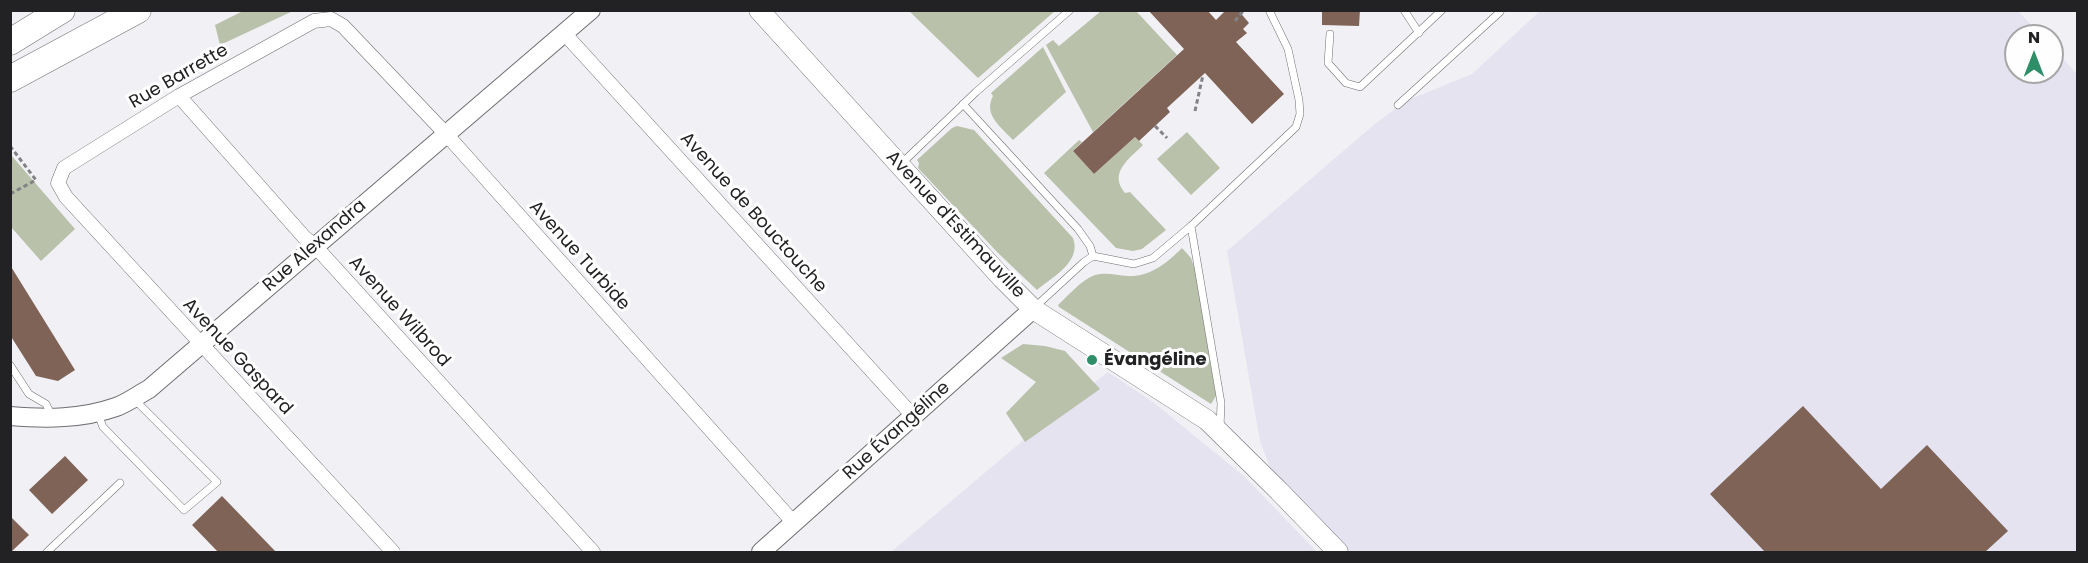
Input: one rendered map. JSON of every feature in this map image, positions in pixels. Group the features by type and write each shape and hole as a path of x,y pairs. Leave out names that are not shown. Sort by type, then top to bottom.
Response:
{"highway":[{"path":"10,29 36,10"},
{"path":"10,42 62,10"},
{"path":"10,79 138,10"}],"main road":[{"name":"Avenue d'Estimauville","path":"759,10 1002,278 1033,309 1207,420 1338,552"}],"street":[{"name":"Rue Alexandra","path":"10,416 54,418 97,412 117,407 149,389 591,10"},
{"name":"Rue Barrette","path":"58,183 64,168 179,96 314,21 331,19"},
{"name":"Avenue Turbide","path":"331,19 343,26 446,134 794,523"},
{"name":"Avenue de Bouctouche","path":"564,33 914,417"},
{"name":"Avenue Wilbrod","path":"179,96 304,237 315,246 593,552"},
{"name":"Avenue Gaspard","path":"58,183 66,197 393,552"},
{"name":"Rue Évangéline","path":"761,552 1033,309"}],"lane":[{"path":"900,166 963,104 1070,10"},
{"path":"1093,256 1134,264 1153,258 1191,226 1296,127 1300,114 1299,100 1288,49 1269,10"},
{"path":"1404,10 1419,33"},
{"path":"1330,34 1328,63 1346,83 1360,87 1442,10"},
{"path":"1398,105 1500,11"},
{"path":"963,104 1078,229 1090,246 1093,256"},
{"path":"1191,226 1221,403 1220,431"},
{"path":"1033,309 1093,256"},
{"path":"10,365 29,394 46,405 54,418"},
{"path":"97,412 102,427 184,510 217,482 133,398"},
{"path":"47,552 120,483"}],"path":[{"path":"1235,21 1244,10"},
{"path":"1195,111 1203,75"},
{"path":"1155,126 1167,138"},
{"path":"10,146 36,180 10,194"}],"shaded area":[{"path":"1540,11 2018,11 2030,24 2004,24 2004,84 2064,84 2064,60 2077,74 2077,552 1338,552 1279,491 1260,441 1227,251 1376,123 1406,101 1472,74"},
{"path":"1108,372 1153,402 1245,477 1317,552 891,552 1065,405"}],"green space":[{"path":"245,10 293,11 220,45 215,25"},
{"path":"909,11 1055,11 978,78"},
{"path":"1101,11 1136,11 1177,55 1093,132 1046,45 1053,40 1059,46"},
{"path":"1043,47 1066,92 1013,140 992,115 990,103 993,96 991,93"},
{"path":"957,126 974,130 1073,238 1075,247 1070,262 1037,290 998,253 918,168 917,160"},
{"path":"1187,132 1220,168 1191,195 1157,159"},
{"path":"1135,137 1143,145 1122,167 1120,186 1125,193 1130,192 1166,230 1142,249 1133,251 1116,248 1044,173 1079,140 1082,142 1073,151 1094,174"},
{"path":"11,155 75,229 41,261 11,227"},
{"path":"1182,248 1191,258 1195,270 1216,396 1211,404 1058,305 1090,277 1103,274 1136,276 1151,272"},
{"path":"1023,344 1065,351 1100,389 1025,442 1006,413 1036,382 1001,358"}],"building":[{"path":"1148,10 1207,10 1216,20 1226,10 1238,10 1249,23 1243,29 1247,33 1236,42 1284,94 1252,124 1205,73 1167,108 1170,112 1139,141 1135,137 1094,174 1073,151 1184,49"},
{"path":"1322,10 1360,10 1359,26 1322,25"},
{"path":"10,265 75,370 58,381 36,376 10,335"},
{"path":"1803,406 1881,489 1927,445 2008,531 1985,552 1765,552 1710,494"},
{"path":"65,456 88,480 52,514 29,490"},
{"path":"222,496 276,552 218,552 192,525"},
{"path":"10,516 29,535 11,552 10,552"}],"place":[{"name":"Évangéline","path":"1092,360"}]}
